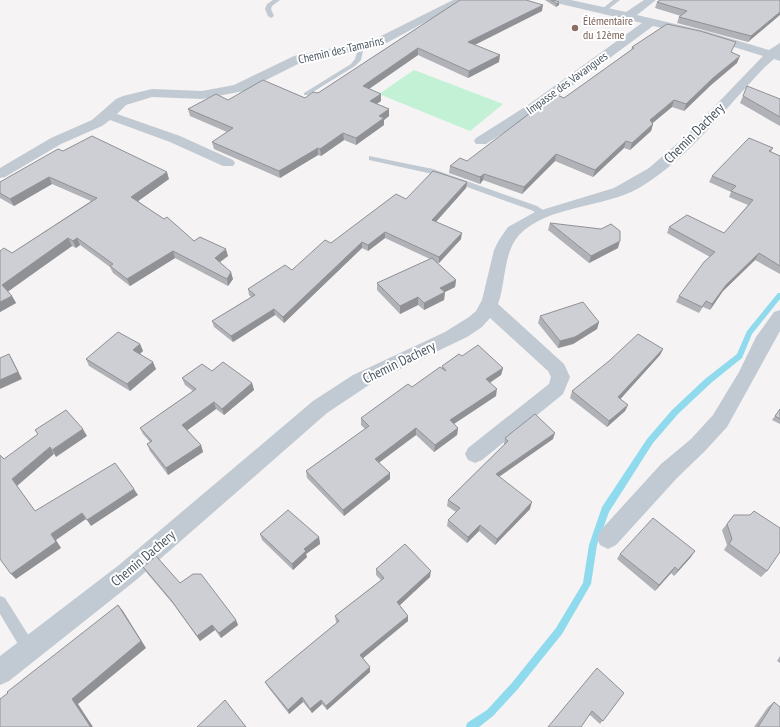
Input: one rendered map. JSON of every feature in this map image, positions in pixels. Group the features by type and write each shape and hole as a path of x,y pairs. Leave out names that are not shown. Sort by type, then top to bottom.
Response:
{"street":[{"name":"Chemin des Tamarins","path":"0,174 56,141 96,123 128,98 152,93 202,95 239,88 298,59 361,47 387,39 461,0"},
{"path":"556,0 652,21 777,53"},
{"path":"628,16 651,0"},
{"name":"Impasse des Vavangues","path":"481,141 533,108 652,21"},
{"name":"Chemin Dachery","path":"0,672 127,573 320,407 353,384 468,326 482,315 494,289 504,245 514,232 528,221 545,214 632,185 666,163 777,53"},
{"path":"108,115 175,138 228,162"},
{"path":"475,454 556,389 561,377 560,371 555,366 488,304"},
{"path":"608,538 669,471 698,445 720,421 747,375 763,342 780,317"}],"lane":[{"path":"271,16 268,9 269,5 277,0"},
{"path":"604,10 617,0"},
{"path":"306,94 353,65 358,60 361,47"},
{"path":"372,158 430,171 534,208 545,214"},
{"path":"0,602 29,649"}],"green space":[{"path":"414,70 503,104 470,131 379,94"}],"building":[{"path":"460,0 526,0 543,5 468,42 500,55 469,71 418,48 363,86 381,94 370,101 389,109 379,116 384,118 356,138 343,133 320,149 318,148 279,171 212,142 233,128 188,109 216,94 228,100 263,80 305,98 313,92 318,93"},
{"path":"551,0 553,0 559,2 557,4"},
{"path":"660,0 780,0 780,12 751,36 679,17 687,11 657,2"},
{"path":"667,24 700,31 736,42 731,52 740,56 713,78 686,104 674,100 650,120 653,124 632,143 626,141 595,170 556,154 524,187 484,174 480,177 450,166 460,158 467,161 555,94 564,98 634,48 632,47"},
{"path":"747,86 780,99 780,117 743,96"},
{"path":"92,136 167,172 131,197 164,219 167,217 194,241 200,237 226,249 215,258 231,272 227,279 173,251 127,279 110,266 113,264 77,238 73,241 68,238 2,285 12,296 0,302 0,251 4,248 12,253 97,198 49,177 10,199 0,193 0,182 58,149 63,151"},
{"path":"749,138 773,148 769,151 780,156 780,266 759,253 726,285 712,304 706,301 702,307 679,296 704,262 715,252 669,227 687,215 724,233 753,200 731,191 736,186 712,176"},
{"path":"433,171 467,182 432,220 462,233 439,257 385,232 368,245 362,242 283,317 274,309 231,336 212,321 255,295 248,289 285,265 292,270 325,240 331,243 396,194 406,199"},
{"path":"550,223 601,229 611,224 620,231 620,241 591,256"},
{"path":"432,258 456,280 440,288 445,292 424,303 418,297 400,306 377,283"},
{"path":"583,302 599,322 575,337 560,341 540,316"},
{"path":"118,332 140,344 133,350 153,362 127,384 86,359"},
{"path":"638,334 663,349 618,397 628,405 609,421 572,391 609,361"},
{"path":"478,345 503,368 486,379 497,389 450,420 458,428 435,445 416,428 375,459 390,473 343,510 306,471 369,426 361,418 408,384 412,387 440,367 446,371 442,366 459,354 462,356"},
{"path":"9,354 18,372 0,380 0,358"},
{"path":"223,362 252,383 222,409 214,402 182,425 201,445 166,468 147,444 152,441 140,428 196,389 182,378 202,364 212,371"},
{"path":"780,409 780,419 775,416"},
{"path":"66,410 83,429 52,450 50,447 12,479 35,511 115,463 134,489 87,520 82,513 51,534 56,542 11,574 0,559 0,455 4,459 38,434 35,430"},
{"path":"535,414 555,433 496,474 532,502 497,539 480,525 468,537 448,520 460,508 448,500 508,441 505,438"},
{"path":"288,510 319,537 304,549 306,551 292,564 260,534"},
{"path":"754,511 780,528 780,552 767,571 729,544 732,539 727,524 734,515 750,515"},
{"path":"653,518 695,551 678,570 675,567 659,585 620,554"},
{"path":"405,544 431,571 397,602 408,616 360,655 370,667 326,706 321,700 310,709 302,697 288,710 265,682 339,621 335,616 384,578 376,569"},
{"path":"156,556 180,583 193,574 201,574 236,620 219,633 212,625 197,636 171,600 143,567"},
{"path":"118,605 141,641 72,699 90,727 0,727 0,699"},
{"path":"597,668 624,693 603,721 592,711 581,727 548,727"},
{"path":"225,700 246,727 197,727"},
{"path":"774,702 780,707 780,727 758,727"}],"waterway":[{"path":"471,727 490,713 514,687 559,631 587,584 593,545 605,510 650,441 675,412 708,381 740,356 749,333 780,295"}],"place":[{"name":"Élémentaire du 12ème","path":"575,28"}]}
